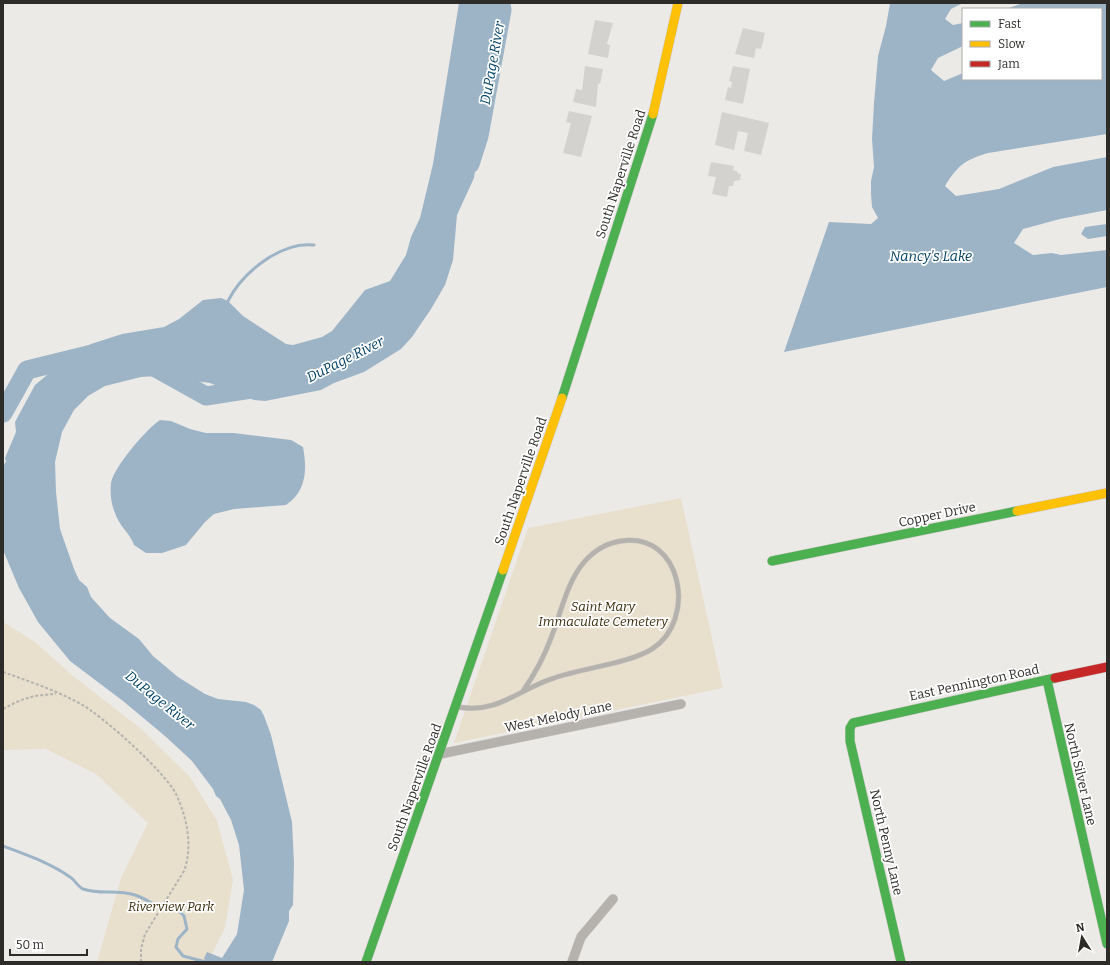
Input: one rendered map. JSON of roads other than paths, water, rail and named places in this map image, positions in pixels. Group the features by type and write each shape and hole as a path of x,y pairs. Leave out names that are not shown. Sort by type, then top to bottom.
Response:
{"street":[{"name":"South Naperville Road","path":"366,962 457,706 552,426 653,114 678,3"},
{"name":"Copper Drive","path":"772,561 1107,493"},
{"name":"East Pennington Road","path":"850,728 853,723 859,720 1107,667"},
{"name":"North Silver Lane","path":"1046,680 1107,944"},
{"name":"West Melody Lane","path":"440,754 681,704"},
{"name":"North Penny Lane","path":"850,728 850,741 901,962"},
{"path":"572,962 581,937 613,899"}],"lane":[{"path":"457,706 479,709 489,707 512,699 523,690 570,673 640,655 660,643 675,622 679,602 673,570 663,554 646,542 625,540 613,542 602,547 585,561 572,583 545,653 523,690"}],"water":[{"path":"459,3 494,3 479,116 474,178 457,215 453,260 445,285 412,337 401,349 364,372 334,383 321,390 265,401 254,400 210,383 157,376 141,377 105,386 88,396 74,410 62,432 55,462 56,492 60,529 79,580 87,587 91,597 110,618 139,639 153,656 178,677 205,694 218,699 246,702 254,705 261,710 271,735 292,822 294,863 293,905 289,911 289,921 272,962 206,962 204,958 207,952 222,958 237,934 244,890 239,845 231,820 220,799 216,796 213,789 192,761 123,701 70,661 38,622 19,588 3,550 3,467 6,461 5,458 16,432 15,422 35,385 59,365 91,344 122,334 164,327 179,319 203,300 221,298 228,301 243,316 286,344 293,345 322,337 332,331 365,290 390,281 406,255 411,237 420,218 433,164"},
{"name":"Nancy's Lake","path":"890,3 963,3 951,9 945,19 953,25 962,23 962,46 938,58 931,70 944,81 962,73 962,80 1102,80 1102,8 1009,8 1023,3 1107,3 1107,134 988,153 973,158 963,164 958,168 945,186 956,196 999,189 1053,167 1107,157 1107,210 1060,219 1023,229 1014,243 1033,255 1052,253 1061,255 1107,250 1107,287 784,352 829,222 871,224 878,218 872,207 871,194 871,181 874,167 872,139 878,56"},
{"path":"1107,224 1107,236 1088,239 1081,234 1085,227"},
{"path":"160,420 171,421 190,429 206,433 233,433 291,440 303,447 305,471 302,486 293,499 286,505 234,509 214,514 205,522 186,545 162,553 146,553 134,545 117,518 112,502 111,483 113,476 131,449 147,431"}],"waterway":[{"name":"DuPage River","path":"470,164 479,136 502,10 501,3"},
{"path":"228,301 234,290 264,261 289,248 301,245 314,245"},
{"name":"DuPage River","path":"3,413 27,370 92,354"},
{"name":"DuPage River","path":"154,367 206,396 258,388"},
{"path":"3,846 54,867 72,878 83,889 96,892 128,893 160,907 177,909 184,916 187,929 178,939 176,947 183,956 206,962"}],"park label":[{"name":"Saint Mary Immaculate Cemetery","path":"603,614"},
{"name":"Riverview Park","path":"171,906"}]}
